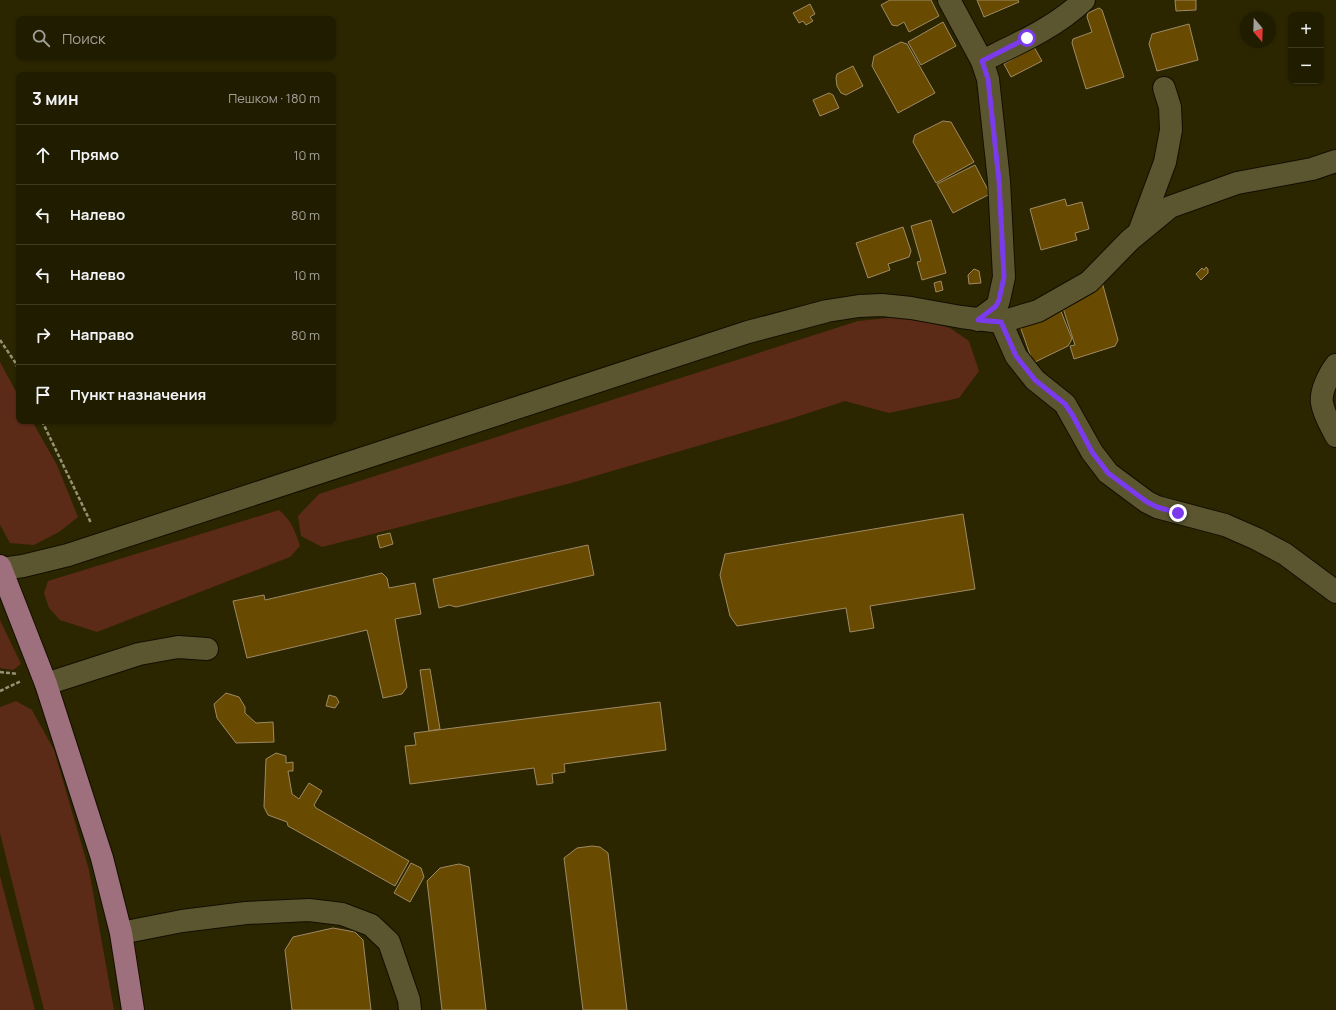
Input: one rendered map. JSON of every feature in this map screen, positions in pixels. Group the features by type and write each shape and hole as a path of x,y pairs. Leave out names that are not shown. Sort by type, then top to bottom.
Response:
{"main road":[{"path":"1,567 46,684 102,858 121,933 133,1010"}],"street":[{"path":"949,0 982,61 988,79 999,181 1004,277 999,300 996,306 978,320"},
{"path":"982,61 1027,38 1073,11 1084,0"},
{"path":"1139,233 1165,162 1171,130 1170,107 1164,88"},
{"path":"1,567 23,566 68,555 748,332 798,318 851,307 882,305 911,308 978,320 1001,322 1038,311 1089,282 1139,233 1170,207 1237,183 1312,169 1336,161"},
{"path":"1001,322 1016,356 1035,380 1065,404 1092,452 1108,473 1147,502 1157,507 1225,525 1285,554 1336,592"},
{"path":"1336,365 1330,372 1324,388 1322,402 1327,418 1336,436"},
{"path":"46,684 139,654 178,647 207,649"},
{"path":"121,933 182,921 246,913 309,910 342,914 371,925 389,942 409,1000 410,1010"}],"path":[{"path":"0,340 16,364"},
{"path":"43,424 91,523"}],"shaded area":[{"path":"908,316 950,328 969,341 979,371 959,398 889,413 845,401 790,419 571,483 322,547 301,536 298,516 319,494 858,321"},
{"path":"0,362 16,391 16,424 34,424 57,465 78,517 59,532 34,545 10,543 0,525"},
{"path":"279,510 290,522 300,546 290,557 97,632 60,620 49,608 44,593 48,581"},
{"path":"0,620 21,664 13,670 0,668"},
{"path":"16,701 32,710 54,750 89,870 114,1010 44,1010 0,833 0,707"},
{"path":"0,876 35,1010 0,1010"}],"building":[{"path":"890,0 931,0 939,16 909,32 904,22 897,26 892,25 881,5"},
{"path":"977,0 1018,0 1019,2 984,17"},
{"path":"1175,0 1196,0 1196,10 1176,11"},
{"path":"810,4 815,14 810,17 813,21 806,25 803,21 799,23 793,13"},
{"path":"1099,8 1102,10 1124,77 1086,89 1072,43 1073,39 1092,32 1087,17 1088,13"},
{"path":"943,22 956,46 921,65 908,42"},
{"path":"1189,24 1198,60 1157,71 1149,44 1152,34"},
{"path":"901,42 907,44 935,93 898,113 872,66 874,56"},
{"path":"1034,47 1042,61 1011,77 1004,64"},
{"path":"853,66 863,86 846,95 841,93 837,86 836,78 837,74"},
{"path":"829,93 833,95 839,108 820,116 813,100"},
{"path":"943,121 951,122 974,162 936,183 913,142 915,135"},
{"path":"975,165 990,194 953,213 937,184"},
{"path":"1065,199 1067,206 1082,202 1089,229 1075,233 1077,240 1041,250 1030,209"},
{"path":"931,220 946,273 922,280 917,262 921,261 911,226"},
{"path":"903,227 911,251 909,257 888,264 890,270 868,278 856,243"},
{"path":"1206,267 1208,269 1208,273 1201,280 1196,274 1202,268 1204,270"},
{"path":"974,269 979,271 981,283 969,284 968,275"},
{"path":"941,281 943,290 936,292 934,283"},
{"path":"1102,282 1118,340 1115,346 1074,359 1070,346 1075,345 1063,308"},
{"path":"1060,309 1072,339 1068,346 1035,362 1032,360 1020,326"},
{"path":"963,514 975,589 870,606 874,628 850,632 846,608 737,626 730,616 720,575 725,554"},
{"path":"390,533 393,544 380,548 377,536"},
{"path":"588,545 594,575 456,607 449,605 439,608 433,579"},
{"path":"382,573 387,578 389,588 415,583 421,614 395,619 407,687 402,694 383,698 367,630 247,658 233,601 264,595 265,600"},
{"path":"430,669 440,729 429,731 420,670"},
{"path":"226,693 239,697 245,707 245,713 256,723 273,722 274,742 236,743 217,718 214,704"},
{"path":"329,695 336,697 339,702 335,708 326,706"},
{"path":"660,702 666,750 564,764 565,772 552,774 553,783 537,785 534,768 410,784 405,746 416,745 414,733"},
{"path":"276,753 286,756 286,763 293,762 293,771 288,771 292,794 299,799 309,783 322,791 314,805 316,808 409,861 395,886 288,826 287,822 268,815 264,807 266,759"},
{"path":"592,846 600,847 608,853 627,1010 583,1010 564,858 577,848"},
{"path":"411,863 421,868 424,877 410,902 394,893"},
{"path":"459,864 469,867 486,1010 442,1010 427,881 440,868"},
{"path":"333,928 355,932 363,940 371,1010 292,1010 285,950 293,937"}],"route":[{"path":"1027,38 982,61 988,79 999,181 1004,277 1002,290 996,306 978,320 1001,322 1016,356 1035,380 1065,404 1092,452 1108,473 1147,502 1157,507 1178,513"}]}
